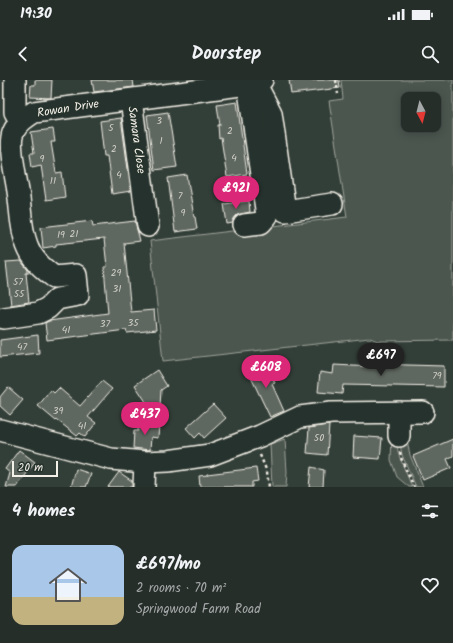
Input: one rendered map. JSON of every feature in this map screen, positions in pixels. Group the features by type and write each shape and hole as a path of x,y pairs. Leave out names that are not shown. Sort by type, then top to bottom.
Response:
{"street":[{"path":"15,80 15,112 20,121"},
{"path":"244,225 261,223 267,216 259,168 255,82"},
{"path":"255,82 271,112 285,211 332,204"},
{"name":"Rowan Drive","path":"4,318 38,313 48,308 57,299 78,296 76,275 54,277 34,259 27,245 22,226 12,151 12,134 20,121 34,112 255,82"},
{"name":"Samara Close","path":"131,100 148,226"},
{"path":"398,412 399,436"},
{"path":"1,432 112,459 145,462 168,461 210,455 254,439 300,418 331,413 423,412"},
{"path":"144,487 145,462"}],"path":[{"path":"336,80 338,94"},
{"path":"399,436 399,448 402,461 414,487"},
{"path":"254,439 267,472 269,487"}],"shaded area":[{"path":"341,80 453,80 453,340 378,341 370,338 163,361 150,241 347,217 329,101 343,99"},
{"path":"392,436 397,436 398,453 412,487 409,487 397,477 391,460"},
{"path":"406,436 410,455 423,487 416,487 402,455 400,444"},
{"path":"285,439 287,472 286,487 272,487 270,444"}],"building":[{"path":"35,80 52,80 51,98 30,97 31,85 35,85"},
{"path":"92,80 133,80 134,87 94,92"},
{"path":"289,80 339,80 340,88 291,94"},
{"path":"237,102 247,174 227,177 221,138 219,139 218,125 220,125 217,105"},
{"path":"168,112 177,167 154,170 147,115"},
{"path":"121,118 131,191 112,194 107,156 104,156 100,121"},
{"path":"53,129 55,142 51,142 56,173 62,172 65,197 46,200 41,165 32,167 30,153 34,153 31,132"},
{"path":"187,175 197,229 175,232 168,178"},
{"path":"249,201 250,212 237,215 233,220 233,223 227,224 224,204"},
{"path":"92,221 93,226 135,221 140,241 124,243 131,312 154,310 156,330 127,333 126,330 47,340 45,323 49,321 108,313 104,267 107,267 104,239 56,244 56,246 43,248 41,227"},
{"path":"21,261 28,270 28,273 26,273 29,302 11,305 6,262"},
{"path":"38,335 39,353 0,357 0,340"},
{"path":"265,362 275,383 272,384 284,411 270,417 248,371"},
{"path":"372,364 444,366 444,387 343,385 342,394 318,392 320,372 333,374 334,365 372,367"},
{"path":"157,370 167,386 161,390 160,406 152,411 135,385"},
{"path":"102,381 112,389 88,417 96,423 85,437 80,433 77,436 38,406 51,390 54,393 59,388 80,406"},
{"path":"8,387 23,400 10,415 0,406 0,397"},
{"path":"213,404 226,418 204,438 200,433 195,438 186,428"},
{"path":"138,423 159,424 158,438 151,437 150,450 133,448 134,431 138,431"},
{"path":"329,425 327,455 307,453 309,428"},
{"path":"354,436 382,438 380,459 353,457"},
{"path":"453,439 453,456 447,459 451,468 423,480 413,456"},
{"path":"19,450 35,462 17,487 6,487 10,473 5,469"},
{"path":"311,467 324,470 323,487 309,487"},
{"path":"256,468 258,481 252,482 252,487 200,487 199,476"},
{"path":"76,469 91,474 86,487 71,487"},
{"path":"119,472 132,481 132,487 108,487"}]}
